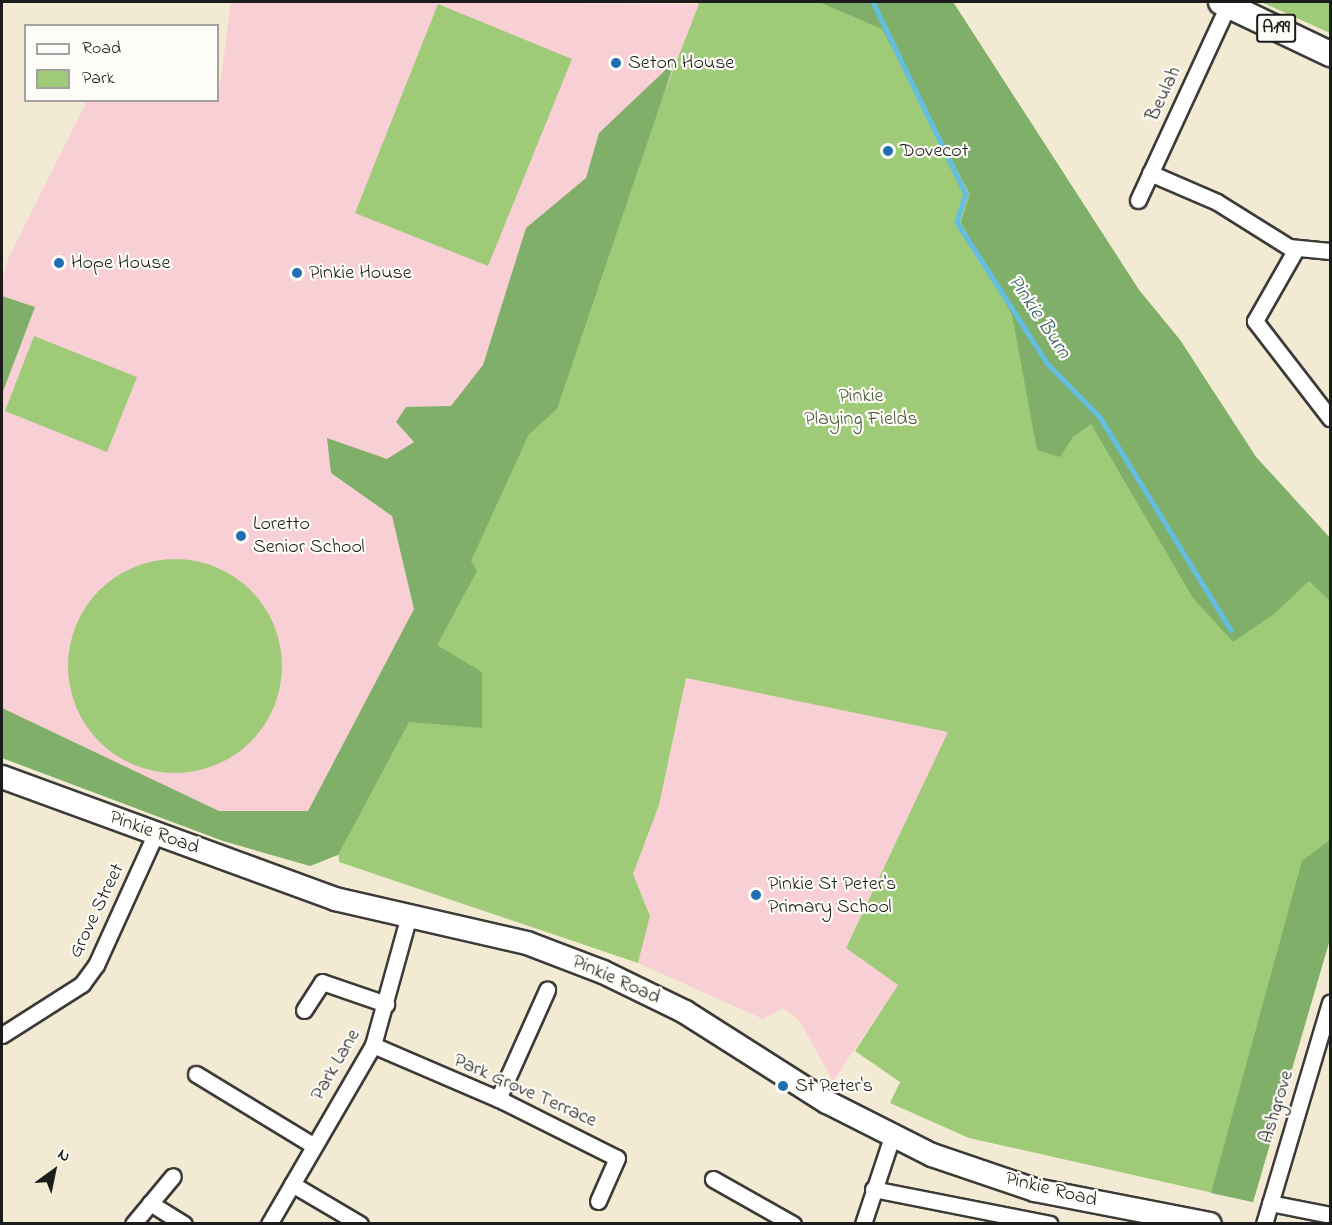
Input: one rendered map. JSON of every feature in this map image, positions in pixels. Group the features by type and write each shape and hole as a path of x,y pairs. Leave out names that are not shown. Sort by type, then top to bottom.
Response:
{"main road":[{"name":"A199","path":"1225,3 1330,54"},
{"name":"Pinkie Road","path":"2,777 335,899 526,943 603,972 685,1012 827,1102 892,1137 932,1155 1035,1190 1209,1223"}],"street":[{"name":"Beulah","path":"1137,200 1225,3"},
{"path":"1150,173 1217,202 1296,249 1330,251"},
{"path":"1296,249 1256,321 1330,418"},
{"name":"Grove Street","path":"2,1035 82,984 96,965 156,833"},
{"name":"Park Lane","path":"269,1224 373,1045 409,915"},
{"path":"304,1010 322,982 386,1004"},
{"path":"498,1099 547,990"},
{"name":"Ashgrove","path":"1264,1224 1330,1006"},
{"name":"Park Grove Terrace","path":"373,1045 498,1099 617,1158 598,1201"},
{"path":"195,1074 313,1145"},
{"path":"863,1224 892,1137"},
{"path":"133,1224 173,1176"},
{"path":"713,1179 793,1224"},
{"path":"292,1184 360,1224"},
{"name":"Pinkie Road","path":"873,1189 1050,1224"},
{"path":"150,1203 184,1224"},
{"path":"1270,1203 1330,1215"}],"shaded area":[{"name":"Loretto Senior School","path":"231,2 699,4 545,398 309,859 2,745 2,280 8,259 86,102 219,102"},
{"name":"Pinkie St Peter's Primary School","path":"686,678 949,732 846,947 898,985 833,1081 799,1020 783,1008 763,1019 638,963 650,916 633,874 659,805"}],"green space":[{"name":"Pinkie Playing Fields","path":"696,2 953,2 1139,290 1180,340 1256,457 1330,538 1330,939 1253,1202 969,1138 890,1103 900,1082 855,1051 898,985 846,948 948,732 686,678 659,805 633,874 650,916 638,963 339,862 338,842 543,403 699,4"},
{"path":"819,2 953,2 1139,290 1180,340 1256,457 1330,538 1330,601 1309,581 1274,614 1233,642 1193,598 1091,424 1073,437 1060,457 1037,450 1012,315 961,222 970,194 882,29"},
{"path":"1261,2 1330,2 1330,33"},
{"path":"438,4 572,59 488,266 355,213"},
{"path":"675,61 557,409 529,434 471,561 477,571 437,645 482,672 482,728 409,722 338,855 310,866 223,841 2,758 2,708 219,811 308,811 414,609 392,516 331,473 327,438 387,459 414,442 396,422 406,407 451,406 483,365 526,228 586,178 599,133"},
{"path":"2,296 35,307 2,394"},
{"path":"34,336 137,377 107,452 5,411"},
{"path":"165,559 185,559 216,567 251,590 274,625 280,645 282,666 280,687 274,707 251,742 216,765 185,773 165,773 134,765 107,749 92,734 76,707 68,676 68,656 76,625 92,598 107,583 134,567"},
{"path":"1330,840 1330,939 1253,1202 1211,1193 1302,861"}],"waterway":[{"name":"Pinkie Burn","path":"873,2 966,194 957,222 1047,363 1100,417 1231,630"}],"place":[{"name":"Seton House","path":"616,63"},
{"name":"Dovecot","path":"888,151"},
{"name":"Hope House","path":"59,263"},
{"name":"Pinkie House","path":"297,273"},
{"name":"Loretto Senior School","path":"241,536"},
{"name":"Pinkie St Peter's Primary School","path":"756,895"},
{"name":"St Peter's","path":"783,1086"}]}
